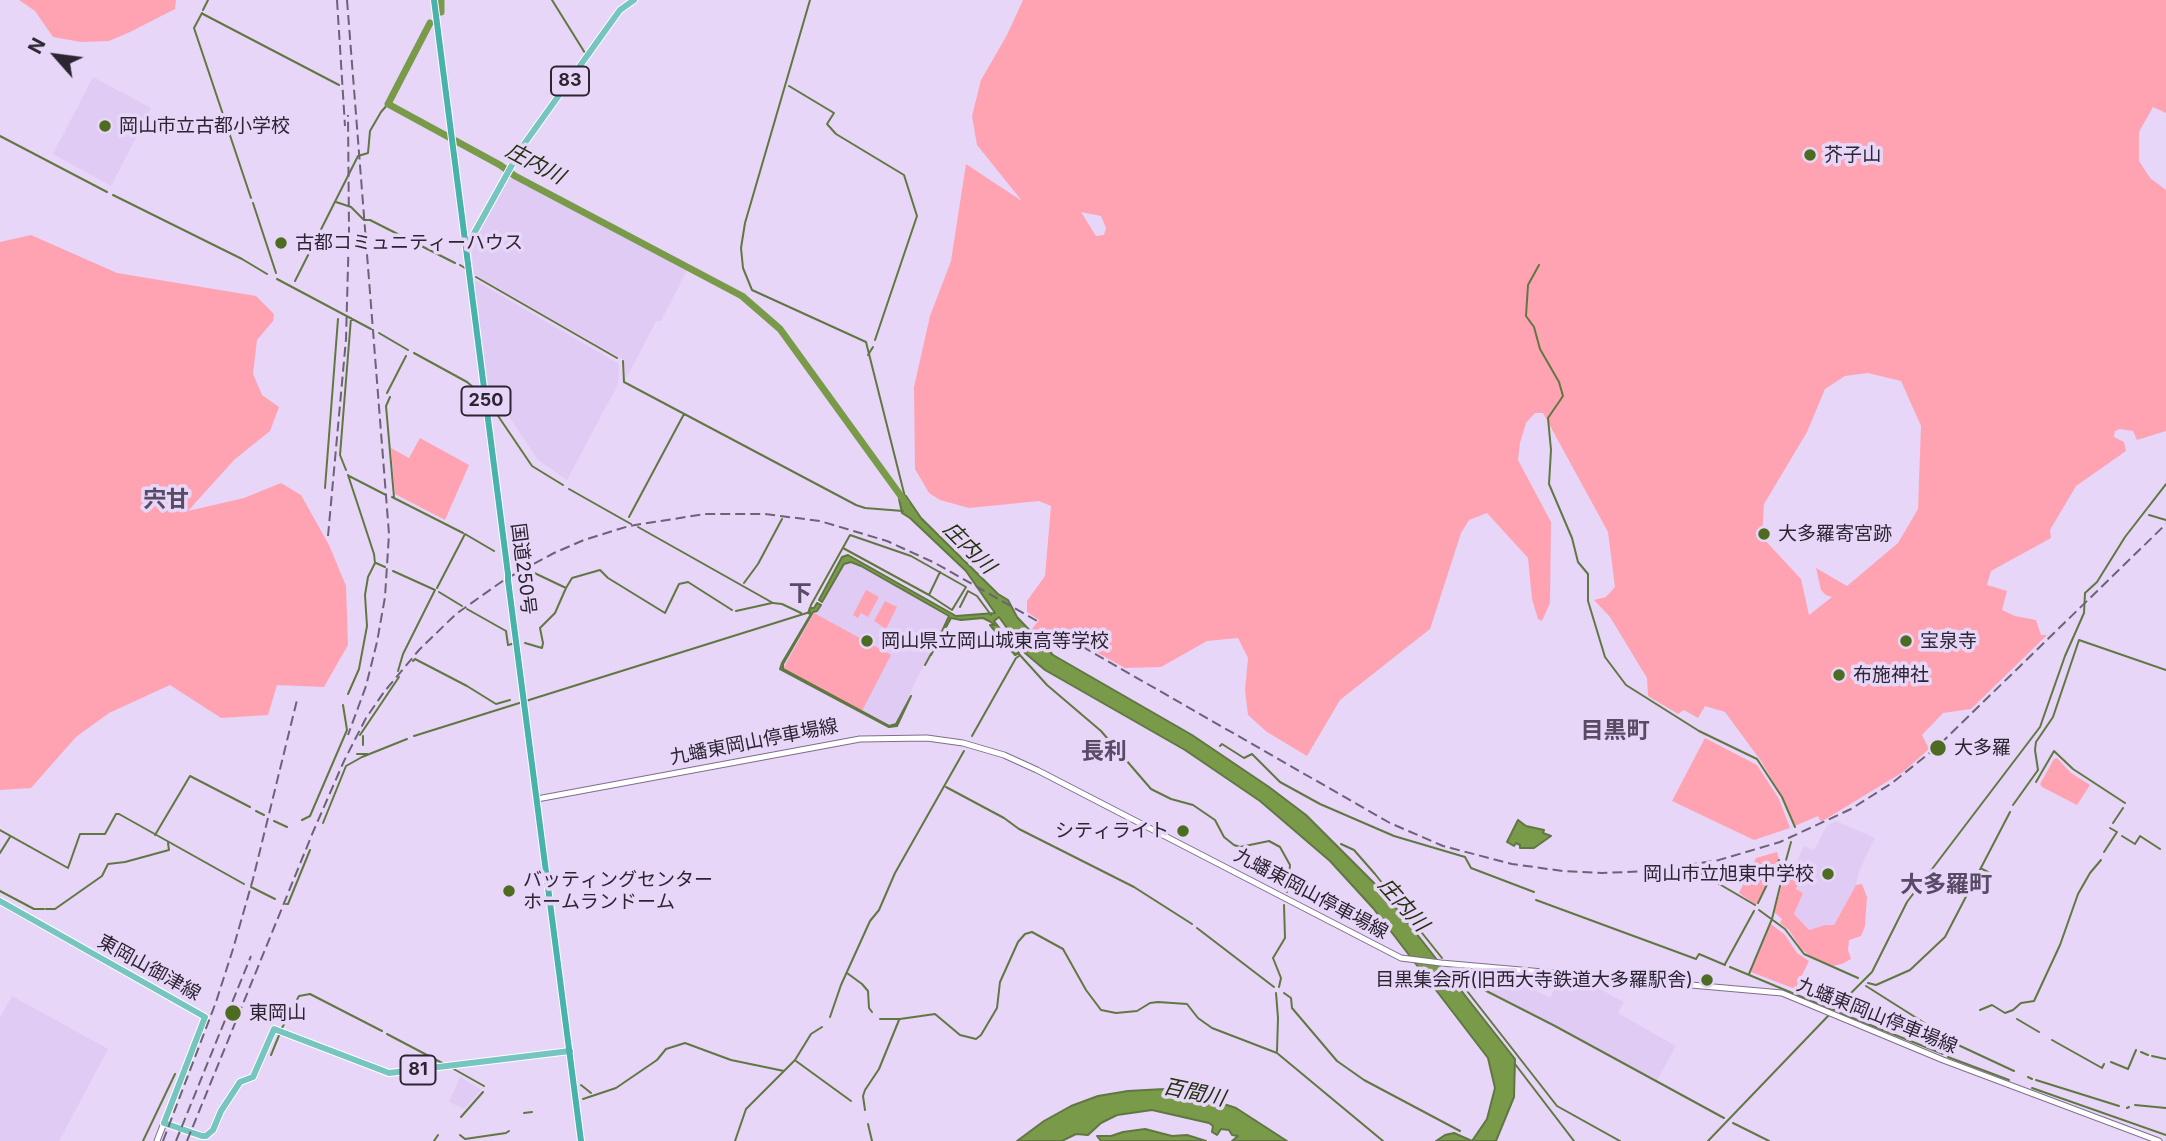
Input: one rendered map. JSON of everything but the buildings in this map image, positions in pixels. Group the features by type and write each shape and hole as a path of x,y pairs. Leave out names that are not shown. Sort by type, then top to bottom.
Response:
{"highway":[{"name":"国道250号","path":"434,0 581,1141"}],"main road":[{"name":"83","path":"467,246 511,166 620,10 634,0"},
{"path":"464,228 470,233 475,230"},
{"name":"九蟠東岡山停車場線","path":"537,799 860,739 927,738 963,743 1004,755 1035,769 1390,953 1412,960 1763,990 1796,998 1946,1061 2159,1141"},
{"name":"東岡山御津線","path":"0,901 205,1017 164,1123"},
{"name":"81","path":"164,1123 202,1136 210,1134 236,1087 242,1080 253,1077 271,1033 276,1029 389,1073 570,1051"},
{"path":"157,1141 164,1123"}],"shaded area":[{"path":"19,0 176,0 175,9 130,32 109,41 81,42 53,37 35,11"},
{"path":"1023,0 2166,0 2166,113 2153,107 2139,132 2139,161 2150,178 2166,190 2166,431 2137,440 2133,431 2115,431 2114,437 2124,442 2126,451 2076,486 2050,530 2051,538 1991,571 1987,585 2007,591 2002,610 2036,620 2041,635 2047,635 1971,709 1943,713 1922,735 1929,749 1903,772 1821,822 1818,816 1795,826 1761,761 1725,712 1705,706 1698,718 1684,710 1678,714 1648,696 1647,678 1610,617 1594,600 1606,597 1615,587 1608,532 1543,413 1535,413 1526,423 1518,460 1551,522 1550,603 1542,621 1538,619 1532,599 1528,558 1487,513 1469,520 1461,533 1430,629 1340,700 1307,756 1267,732 1248,715 1245,690 1248,658 1238,638 1207,641 1161,667 1125,668 1080,643 1052,641 1044,645 1031,630 1039,620 1027,612 1027,601 1045,576 1051,506 1039,501 969,508 940,500 929,493 915,469 914,387 930,316 951,261 966,164 1022,201 977,145 972,116 981,80 1007,35","holes":["1081,212 1101,216 1106,228 1104,235 1096,236","1868,373 1901,381 1921,426 1918,509 1898,543 1847,586 1816,568 1821,590 1832,597 1809,615 1801,579 1762,537 1764,504 1807,432 1825,389 1845,376"]},
{"name":"岡山市立古都小学校","path":"93,77 151,108 111,186 53,154"},
{"path":"509,177 687,270 661,321 656,321 626,379 624,360 474,274 471,246"},
{"path":"31,235 117,273 256,296 274,314 273,321 257,340 253,374 262,395 279,407 270,431 234,460 188,511 244,498 281,483 301,495 329,545 346,586 348,645 324,687 277,685 268,715 221,718 170,685 109,713 76,737 31,788 0,790 0,242"},
{"path":"474,281 619,364 618,384 567,480 538,460 489,391"},
{"path":"420,438 469,465 445,520 395,494 391,448 409,458"},
{"path":"906,496 921,518 998,594 1008,600 1017,617 1053,655 1192,735 1269,787 1306,815 1386,895 1515,1059 1514,1097 1496,1141 1472,1141 1487,1119 1495,1088 1488,1058 1373,908 1330,861 1260,801 1185,750 1045,670 1025,653 999,617 994,621 1019,653 1015,655 990,625 995,625 989,621 983,618 951,618 931,655 949,616 861,566 851,562 844,564 822,602 819,600 842,557 848,555 956,616 995,613 966,571 902,513 899,499"},
{"name":"岡山県立岡山城東高等学校","path":"847,562 869,570 949,617 903,711 893,725 889,726 782,667 813,612 818,611 841,568"},
{"path":"866,590 879,597 868,617 861,613 858,618 853,615"},
{"path":"885,601 897,607 886,629 874,621"},
{"path":"817,603 821,605 813,612 783,664 783,669 889,726 896,724 911,696 897,726 889,727 780,669 811,614 808,613 810,608 814,608"},
{"path":"814,613 891,655 862,711 783,669"},
{"path":"1705,738 1757,765 1779,799 1790,828 1754,840 1672,801"},
{"path":"2057,758 2071,773 2090,785 2077,805 2040,784"},
{"path":"1518,820 1526,826 1544,830 1543,833 1551,836 1534,848 1520,848 1516,843 1514,846 1507,842"},
{"name":"岡山市立旭東中学校","path":"1836,821 1875,838 1859,871 1856,885 1834,925 1809,930 1793,914 1803,893 1796,890 1802,877 1792,871 1804,846 1814,850 1827,826"},
{"path":"1777,852 1779,860 1756,905 1739,893 1756,858"},
{"path":"1786,871 1792,871 1802,877 1796,889 1803,893 1794,914 1809,930 1834,925 1856,885 1862,884 1867,897 1865,926 1861,936 1849,940 1851,959 1832,966 1809,955 1780,923 1782,919 1774,912"},
{"path":"1771,924 1785,935 1797,953 1809,961 1795,989 1751,972"},
{"path":"1454,968 1540,976 1533,989 1550,998 1561,977 1581,979 1624,1002 1618,1013 1676,1046 1657,1080 1457,974"},
{"path":"12,996 108,1049 59,1141 0,1141 0,1018"},
{"path":"460,1077 481,1090 464,1109 449,1102"},
{"path":"1164,1089 1190,1093 1236,1108 1287,1141 1232,1141 1238,1136 1232,1135 1229,1130 1221,1129 1217,1135 1212,1132 1213,1126 1209,1123 1152,1110 1117,1115 1101,1123 1088,1135 1076,1134 1062,1141 1017,1141 1071,1106 1098,1096"},
{"path":"1145,1129 1172,1136 1187,1135 1206,1141 1101,1141 1097,1136"},
{"path":"1454,1133 1472,1141 1436,1141"}],"waterway":[{"path":"203,10 208,0"},
{"name":"庄内川","path":"441,0 441,12"},
{"path":"552,0 585,53"},
{"path":"810,0 745,223 741,248 743,268 752,290 866,342 905,497"},
{"path":"202,13 194,28 251,198"},
{"path":"203,14 339,85"},
{"name":"庄内川","path":"430,23 388,104 500,165 515,176 742,296 780,329 906,503"},
{"path":"789,86 834,113 827,124 836,134 904,175 917,216 875,340"},
{"path":"295,281 358,156 368,153 370,131 388,104"},
{"path":"0,136 107,192"},
{"path":"113,195 267,274"},
{"path":"336,202 351,207 364,220 370,220 455,263"},
{"path":"253,203 276,273"},
{"path":"460,265 465,268"},
{"path":"1539,265 1528,285 1526,316 1534,327 1540,349 1559,382 1563,396 1548,418 1551,450 1549,484 1572,538 1578,562 1588,574 1588,601 1605,657 1626,685 1699,731 1757,759 1782,797 1795,827"},
{"path":"476,277 617,358"},
{"path":"277,279 371,329"},
{"path":"346,470 340,455 351,318"},
{"path":"325,488 338,319"},
{"path":"379,333 408,350"},
{"path":"868,355 873,347"},
{"path":"414,353 467,382 480,393"},
{"path":"387,393 406,356"},
{"path":"623,361 624,382 856,505 903,511"},
{"path":"390,397 386,406 394,497"},
{"path":"492,407 532,466 563,485"},
{"path":"629,517 684,414"},
{"path":"348,475 375,563 368,577 365,595 367,626 359,669 348,694"},
{"path":"349,476 386,495"},
{"path":"1833,1011 1872,972 1907,902 2040,727 2065,656 2084,613 2085,593 2097,582 2125,537 2166,484"},
{"path":"569,489 631,524"},
{"path":"392,497 463,533"},
{"path":"2149,515 2166,520"},
{"path":"744,583 758,564 782,519"},
{"path":"638,527 773,603 801,613"},
{"path":"437,588 465,534 494,551"},
{"path":"809,611 850,535 911,556 966,587 952,610 843,548"},
{"path":"514,562 522,566"},
{"path":"376,563 385,567"},
{"path":"526,569 566,588 572,578 600,570 608,578 665,613 679,584 688,582 732,610"},
{"path":"393,571 435,590"},
{"path":"929,595 940,572"},
{"path":"525,643 542,648 540,628 555,613 566,588"},
{"path":"398,671 403,654 435,590"},
{"path":"960,607 968,591 977,596 991,615"},
{"path":"439,592 462,606"},
{"path":"736,611 772,603"},
{"path":"467,609 506,631 508,645 512,644"},
{"path":"414,736 810,612"},
{"path":"2079,640 2166,670"},
{"path":"2013,805 2038,770 2036,742 2053,717 2079,640"},
{"path":"925,665 931,654"},
{"path":"1019,654 1047,685 1101,731 1151,789 1171,799 1193,805 1215,820 1224,837 1234,845 1240,847 1269,841 1280,847 1290,865 1287,892"},
{"path":"972,736 1019,656"},
{"path":"413,661 415,659 496,704 510,700"},
{"path":"360,735 399,677"},
{"path":"302,820 310,816 347,730 343,705"},
{"path":"363,736 363,745"},
{"path":"323,823 346,766 407,739"},
{"path":"1220,746 1222,744 1244,758 1252,754 1280,782 1320,804 1394,836 1465,857 1471,868 1534,892"},
{"path":"830,1017 841,985 870,921 879,910 895,873 964,751"},
{"path":"2036,782 2054,751 2073,769 2125,803"},
{"path":"357,754 367,754"},
{"path":"155,835 190,776 250,807"},
{"path":"946,787 1019,829 1134,887 1192,924"},
{"path":"2113,823 2123,808"},
{"path":"256,811 264,815"},
{"path":"1868,983 1876,985 1910,970 1945,937 2010,812"},
{"path":"0,830 68,868 80,834 105,834 116,814 119,814 244,884"},
{"path":"274,821 287,827"},
{"path":"2104,852 2117,832 2110,828"},
{"path":"2122,836 2135,844 2140,836 2160,849"},
{"path":"0,853 10,837"},
{"path":"1785,864 1791,842"},
{"path":"46,909 55,909 102,876 108,864 169,850 168,843"},
{"path":"1341,844 1354,850 1442,958"},
{"path":"286,904 310,850"},
{"path":"1758,903 1779,860"},
{"path":"1980,1010 1992,1005 2005,1013 2021,1003 2034,1001 2060,945 2078,894 2101,860"},
{"path":"1692,868 1755,905"},
{"path":"1982,869 1990,873"},
{"path":"1749,974 1772,919 1784,870"},
{"path":"251,887 275,899"},
{"path":"0,891 34,909 44,909"},
{"path":"1536,900 1696,959 1699,954 1725,965"},
{"path":"1279,987 1281,978 1273,958 1285,938 1284,905"},
{"path":"1759,910 1785,929 1804,954 1858,978"},
{"path":"1725,964 1754,911"},
{"path":"1197,928 1274,987"},
{"path":"880,1019 935,1014 960,1035 976,1039 997,1008 1000,982 1018,942 1025,934 1032,932 1063,949 1086,990 1101,1010 1116,1013 1137,1011 1150,1003 1187,1004 1198,1018 1212,1028 1277,1053 1383,1141"},
{"path":"1730,967 1833,1010"},
{"path":"847,973 868,991 869,1008 872,1012"},
{"path":"1453,973 1557,1106 1620,1141"},
{"path":"1455,975 1724,1118"},
{"path":"1866,986 1953,1041"},
{"path":"1276,993 1277,1051"},
{"path":"1284,993 1291,998 1292,1008 1337,1061 1364,1080 1460,1131"},
{"path":"282,1028 299,996 310,994 382,1031"},
{"path":"1840,1013 1943,1054"},
{"path":"1708,1141 1829,1015"},
{"path":"2017,1019 2039,1032"},
{"path":"865,1110 865,1090 879,1069 899,1020"},
{"path":"735,1141 746,1109 795,1060 811,1034 822,1027"},
{"path":"271,1055 280,1033"},
{"path":"387,1034 444,1064"},
{"path":"2052,1040 2102,1068 2104,1064"},
{"path":"583,1099 616,1088 657,1060 666,1049 685,1043 731,1060 784,1071"},
{"path":"1956,1044 2014,1071"},
{"path":"2111,1062 2128,1069 2136,1050"},
{"path":"2141,1052 2148,1055"},
{"path":"2152,1056 2166,1059"},
{"path":"1948,1057 2009,1080"},
{"path":"796,1061 851,1101"},
{"path":"1515,1064 1574,1141"},
{"path":"452,1068 484,1086"},
{"path":"143,1141 175,1074"},
{"path":"2028,1077 2032,1079"},
{"path":"2036,1080 2119,1106"},
{"path":"581,1085 591,1093"},
{"path":"2032,1088 2166,1135"},
{"path":"461,1117 483,1092"},
{"path":"2135,1105 2166,1108"},
{"path":"524,1113 532,1112"},
{"path":"1733,1123 1769,1141"},
{"path":"868,1124 872,1141"},
{"path":"460,1135 465,1139 509,1131"},
{"path":"434,1141 438,1135"}],"railway":[{"path":"337,0 345,126"},
{"path":"347,0 389,534 385,597 377,642 366,686 348,735"},
{"path":"328,536 346,339 348,115"},
{"path":"187,1141 313,832 366,718 419,650 456,614 504,580 584,540 629,526 705,514 765,514 820,521 887,541 935,563 1039,622"},
{"path":"1069,639 1390,823 1443,846 1512,864 1563,871 1650,871 1719,860 1780,842 1851,809 1892,783 1937,747 2166,524"},
{"path":"163,1141 216,1002 233,949 297,700"},
{"path":"176,1141 251,956"}],"place":[{"name":"岡山市立古都小学校","path":"105,126"},
{"name":"芥子山","path":"1810,155"},
{"name":"古都コミュニティーハウス","path":"281,243"},
{"name":"大多羅寄宮跡","path":"1764,534"},
{"name":"岡山県立岡山城東高等学校","path":"867,641"},
{"name":"宝泉寺","path":"1906,641"},
{"name":"布施神社","path":"1839,675"},
{"name":"大多羅","path":"1938,748"},
{"name":"シティライト","path":"1183,831"},
{"name":"岡山市立旭東中学校","path":"1828,874"},
{"name":"バッティングセンター ホームランドーム","path":"509,891"},
{"name":"目黒集会所(旧西大寺鉄道大多羅駅舎)","path":"1707,980"},
{"name":"東岡山","path":"233,1013"}],"district":[{"name":"宍甘","path":"166,500"},
{"name":"下","path":"800,594"},
{"name":"目黒町","path":"1615,731"},
{"name":"長利","path":"1104,752"},
{"name":"大多羅町","path":"1946,885"}],"water label":[{"name":"百間川","path":"1194,1093"}]}
